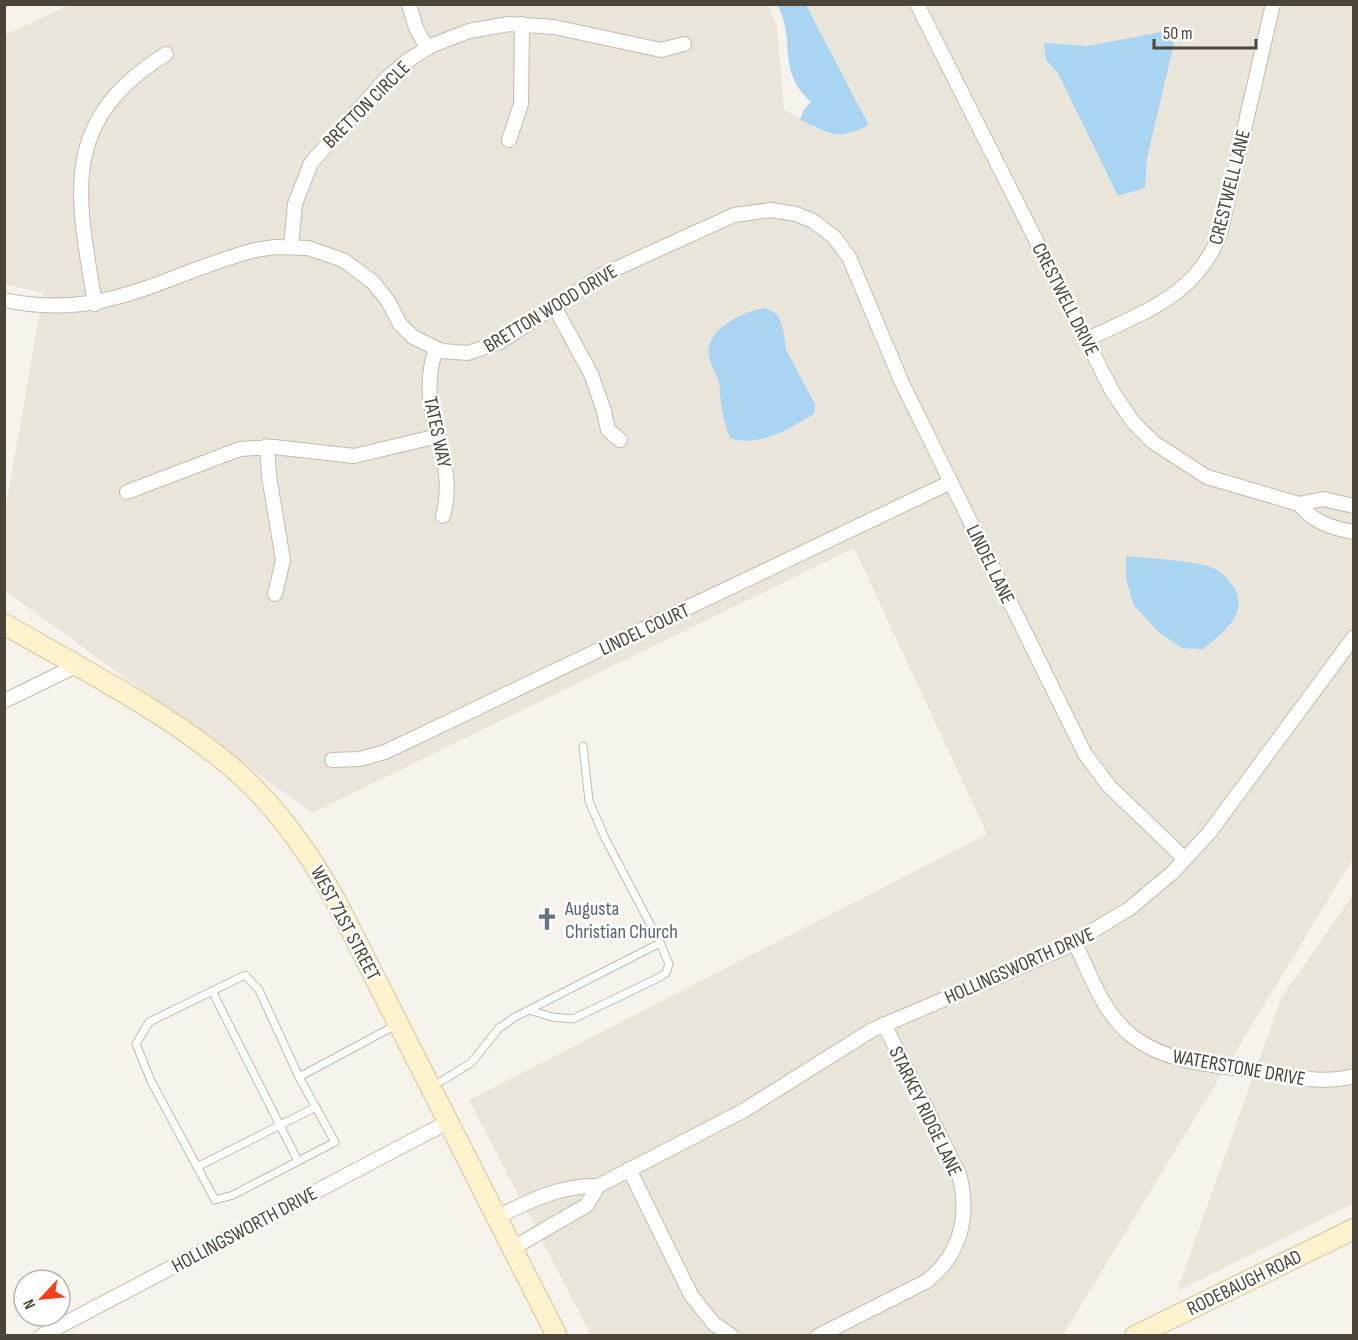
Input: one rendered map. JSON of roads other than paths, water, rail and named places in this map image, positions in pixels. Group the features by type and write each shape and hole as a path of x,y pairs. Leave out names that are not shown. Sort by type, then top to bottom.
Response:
{"main road":[{"name":"WEST 71ST STREET","path":"4,624 204,745 238,772 301,842 321,873 557,1335"},
{"name":"RODEBAUGH ROAD","path":"1135,1335 1353,1229"}],"street":[{"path":"409,4 416,28 427,48"},
{"name":"CRESTWELL DRIVE","path":"917,4 1124,411 1164,452 1213,480 1299,504 1323,499 1353,506"},
{"name":"CRESTWELL LANE","path":"1086,340 1175,295 1194,279 1208,262 1220,234 1273,4"},
{"path":"509,140 521,104 522,24"},
{"name":"BRETTON CIRCLE","path":"291,247 298,192 311,163 386,79 427,48 476,29 522,24 554,27 661,50 684,44"},
{"path":"95,304 79,194 88,144 98,122 117,93 138,73 166,54"},
{"name":"BRETTON WOOD DRIVE","path":"4,300 51,306 95,304 136,294 250,252 291,247 322,252 356,268 383,294 408,332 436,349 468,353 486,349 616,268 740,213 771,210 796,214 813,221 838,241"},
{"name":"LINDEL LANE","path":"838,241 849,257 902,383 1085,754 1109,786 1185,859"},
{"path":"554,306 591,374 608,430 620,440"},
{"name":"TATES WAY","path":"436,349 429,373 429,400 448,478 443,516"},
{"path":"127,492 233,450 267,446 361,456 438,436"},
{"path":"267,446 270,483 283,560 275,594"},
{"name":"LINDEL COURT","path":"332,760 360,759 385,752 951,482"},
{"name":"CRESTWELL DRIVE","path":"1299,504 1310,518 1336,529 1353,532"},
{"name":"HOLLINGSWORTH DRIVE","path":"497,1217 543,1194 578,1185 597,1186 743,1111 838,1049 884,1024 1075,943 1129,909 1185,859 1218,821 1353,637"},
{"path":"4,701 76,666"},
{"name":"WATERSTONE DRIVE","path":"1075,943 1109,1011 1123,1029 1147,1047 1177,1058 1305,1079 1332,1080 1353,1076"},
{"name":"STARKEY RIDGE LANE","path":"818,1335 927,1281 942,1269 953,1252 963,1221 964,1194 959,1174 884,1024"},
{"name":"HOLLINGSWORTH DRIVE","path":"41,1335 448,1122"},
{"path":"629,1169 691,1295 703,1312 732,1335"},
{"name":"HOLLINGSWORTH DRIVE","path":"513,1248 587,1205 597,1186"}],"lane":[{"path":"529,1010 560,1019 573,1019 660,977 666,973 669,964 605,838 589,801 583,746"},
{"path":"430,1087 471,1063 499,1028 529,1010 660,943"},
{"path":"245,975 259,990 299,1077 335,1142 233,1195 215,1200 151,1082 136,1044 149,1022 245,975"},
{"path":"212,991 298,1161"},
{"path":"299,1077 398,1024"},
{"path":"197,1167 316,1107"}],"water":[{"path":"777,5 806,5 869,125 841,135 800,120 804,109 811,102 793,78 786,30"},
{"path":"1161,32 1174,43 1147,158 1145,188 1118,196 1058,73 1046,60 1044,43 1088,46"},
{"path":"766,308 778,315 786,350 815,404 814,414 774,435 752,440 730,438 721,404 719,383 709,357 709,347 712,338 727,323 747,313"},
{"path":"1126,556 1184,562 1216,570 1229,581 1238,596 1239,605 1232,622 1203,649 1182,648 1161,634 1134,606 1126,579"}],"place":[{"name":"Augusta Christian Church","path":"547,919"}]}
